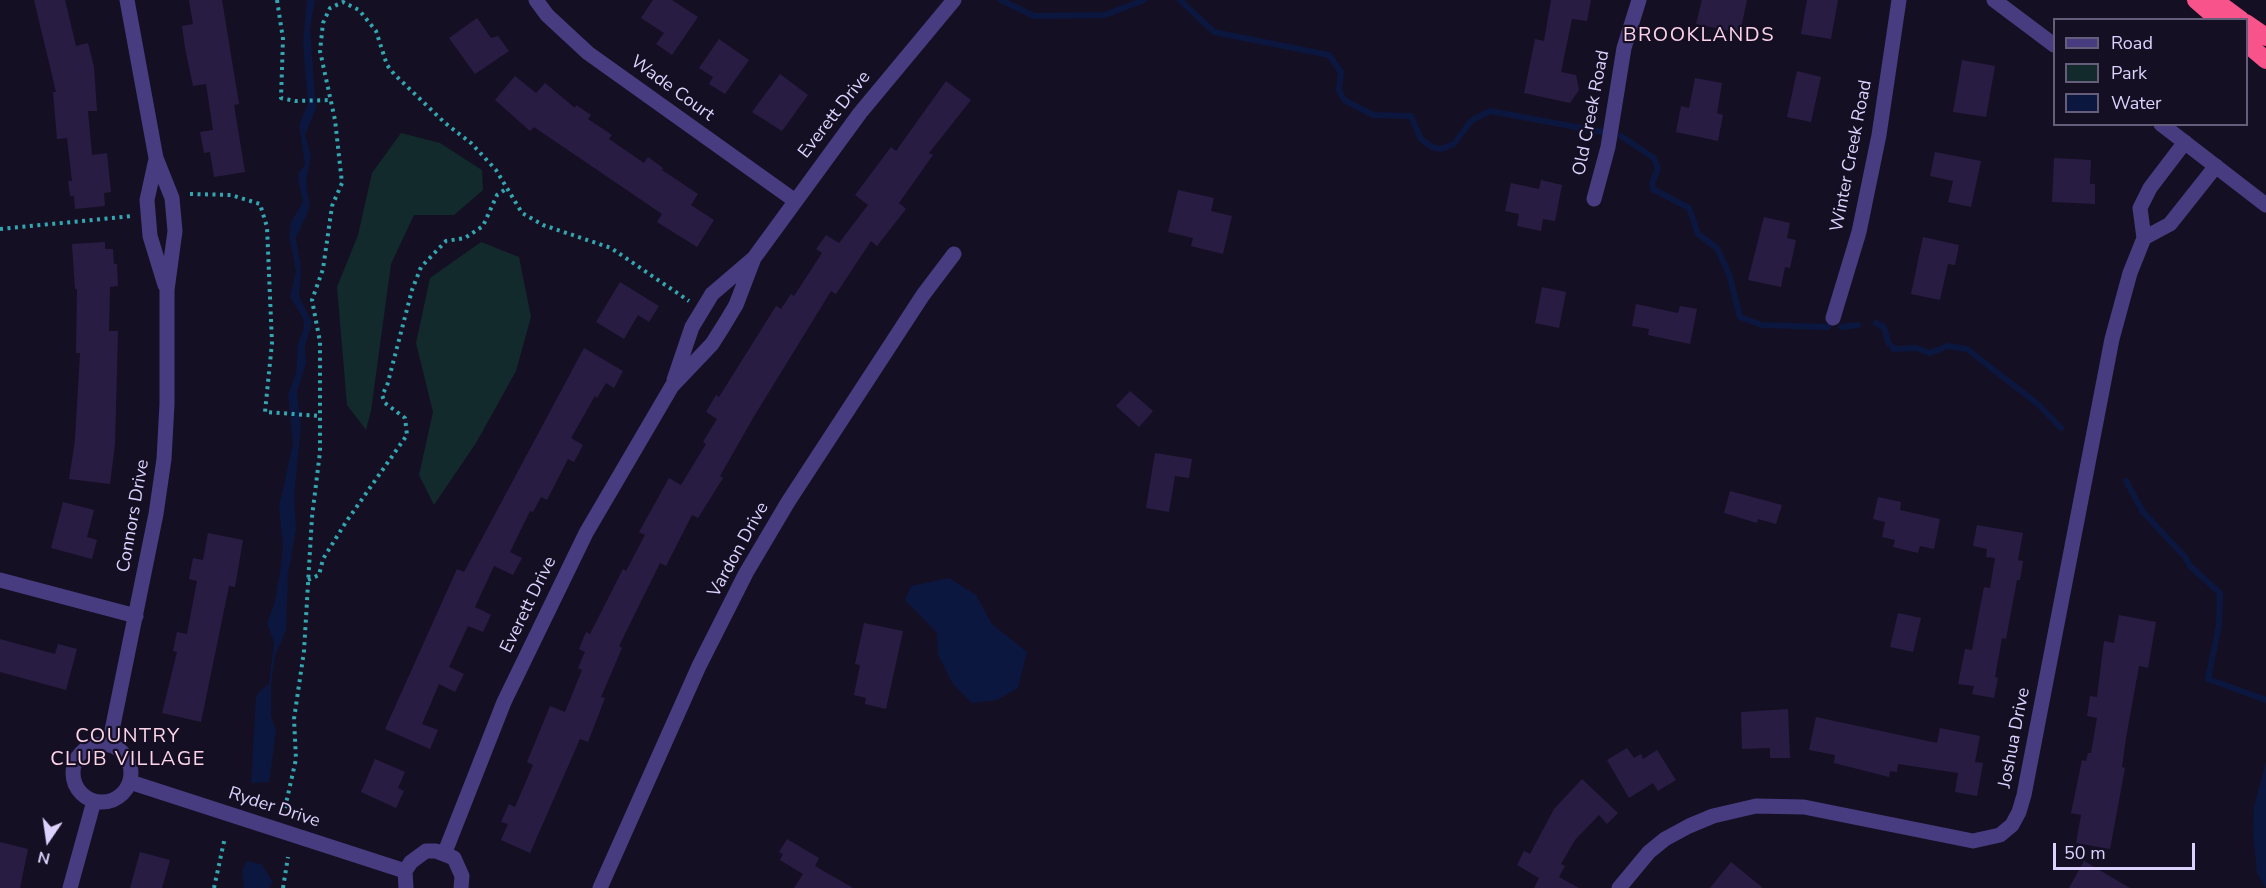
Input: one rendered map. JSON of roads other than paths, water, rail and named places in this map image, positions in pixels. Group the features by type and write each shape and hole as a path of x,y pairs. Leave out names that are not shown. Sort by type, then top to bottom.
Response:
{"highway":[{"path":"2196,0 2217,18"},
{"path":"2214,0 2238,18"},
{"path":"2248,25 2266,37"},
{"path":"2248,44 2266,60"}],"street":[{"name":"Connors Drive","path":"109,745 136,616 164,459 168,404 166,290 175,231 172,198 156,158 127,0"},
{"name":"Wade Court","path":"536,0 547,15 588,53 794,200"},
{"name":"Everett Drive","path":"445,852 504,702 560,586 620,472 672,386 711,344 724,326 736,305 754,258 794,200 860,112 954,0"},
{"name":"Old Creek Road","path":"1594,199 1608,147 1624,48 1639,0"},
{"name":"Winter Creek Road","path":"1833,318 1859,232 1877,146 1899,0"},
{"path":"1994,0 2053,44"},
{"path":"2164,126 2266,205"},
{"name":"Joshua Drive","path":"1619,888 1649,852 1665,839 1713,816 1756,806 1804,807 1973,841 2000,835 2012,825 2024,795 2112,339 2130,273 2144,238 2140,208 2150,188 2185,142"},
{"name":"Connors Drive","path":"156,158 147,200 150,236 166,290"},
{"path":"2144,238 2170,224 2216,166"},
{"name":"Vardon Drive","path":"600,888 694,676 746,573 788,502 923,295 954,254"},
{"name":"Everett Drive","path":"672,386 692,327 712,294 754,258"},
{"path":"0,580 136,616"},
{"path":"92,745 109,745 119,749 130,763 130,782 121,795 113,800 94,801 80,791 75,783 74,765 84,750 92,745"},
{"name":"Ryder Drive","path":"130,782 405,871"},
{"path":"70,888 94,801"},
{"path":"406,888 405,871 417,856 426,851 445,852 454,858 462,876 461,888"}],"water":[{"path":"307,0 315,0 310,29 316,108 305,135 311,156 306,182 310,207 296,238 301,269 299,296 312,322 305,347 306,363 297,392 301,426 294,496 296,529 288,574 286,630 275,656 271,685 271,716 276,731 269,782 251,783 256,698 258,693 269,684 274,642 267,623 274,605 283,548 279,507 293,443 288,394 296,374 298,344 304,328 303,318 290,297 296,271 289,236 291,222 303,202 298,180 299,172 305,165 299,125 308,103 303,42"},
{"path":"949,578 976,595 992,624 1027,652 1018,688 997,700 972,703 953,684 938,655 937,633 905,600 911,586"},
{"path":"2266,761 2266,888 2257,873 2253,832 2254,807"},
{"path":"247,861 261,864 273,882 269,888 244,888 242,870"}],"waterway":[{"path":"1001,0 1034,16 1105,15 1144,0"},
{"path":"1180,0 1214,32 1329,55 1341,72 1339,90 1344,100 1373,115 1411,116 1421,139 1432,147 1441,149 1454,144 1471,121 1490,111 1603,132"},
{"path":"1621,136 1654,158 1658,169 1652,183 1653,189 1689,208 1698,234 1717,248 1729,274 1740,317 1762,325 1828,327"},
{"path":"1876,323 1884,327 1888,342 1894,349 1916,348 1930,353 1948,346 1967,349 2039,405 2061,428"},
{"path":"1841,327 1858,325"},
{"path":"2126,481 2143,512 2185,557 2190,566 2220,593 2219,625 2208,679 2266,700"}],"district":[{"name":"BROOKLANDS","path":"1699,36"},
{"name":"COUNTRY CLUB VILLAGE","path":"128,748"}]}
